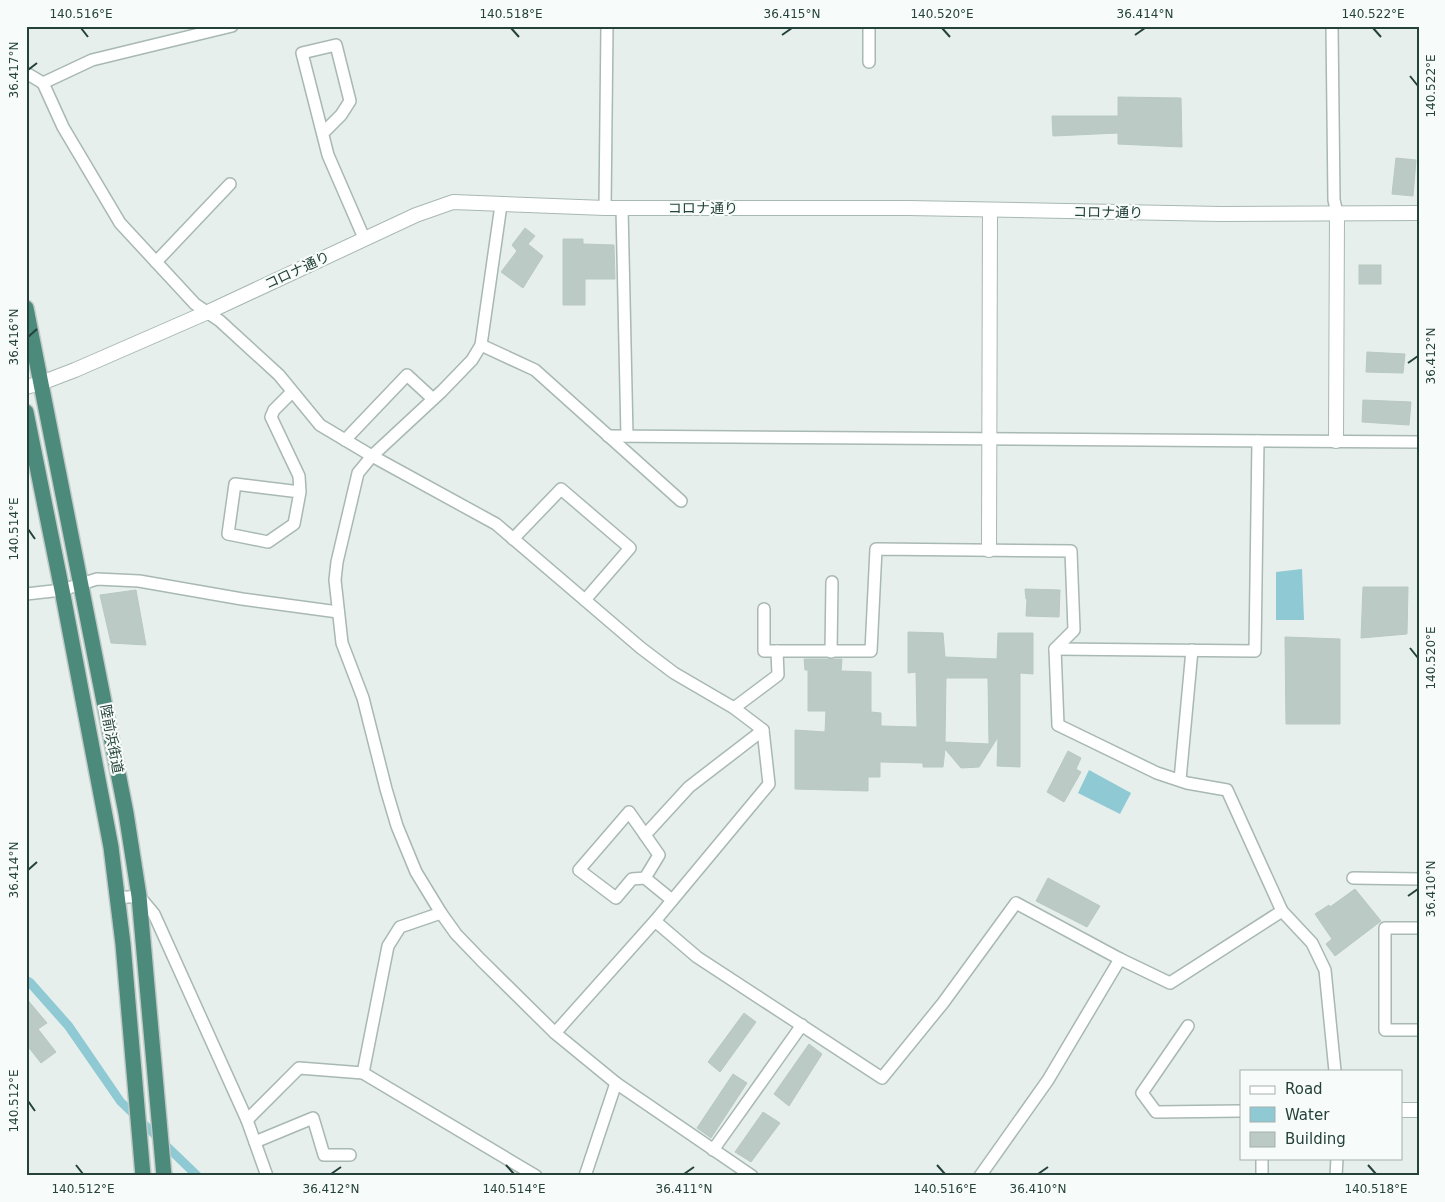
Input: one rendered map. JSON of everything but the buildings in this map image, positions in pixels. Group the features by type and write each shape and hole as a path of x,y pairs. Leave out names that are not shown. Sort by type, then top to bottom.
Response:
{"highway":[{"name":"陸前浜街道","path":"26,308 126,813 139,896 164,1176"},
{"name":"陸前浜街道","path":"26,412 100,782 123,944 142,1176"}],"street":[{"path":"43,83 92,60 232,26"},
{"path":"604,208 608,26"},
{"path":"869,26 869,62"},
{"path":"1332,26 1334,200 1337,213 1336,441"},
{"path":"323,133 341,115 350,101 336,45 302,53 328,155 364,238"},
{"path":"26,73 43,83 63,127 120,224 194,304 220,321 279,375 320,425 372,456 496,524 641,648 674,673 734,708 763,730 769,784 655,921 555,1033"},
{"path":"156,262 230,184"},
{"name":"コロナ通り","path":"26,387 42,383 208,312 364,238 416,215 453,202 604,208 908,208 1222,214 1419,213"},
{"path":"501,205 481,345 472,360 433,400 372,456 358,473 337,562 335,580 342,643 363,698 386,789 416,872 456,934 555,1033 616,1083 752,1176"},
{"path":"622,208 627,436"},
{"path":"989,550 990,210"},
{"path":"481,345 534,370 681,501"},
{"path":"345,440 407,375 433,400"},
{"path":"292,392 274,410 271,417 299,476 300,492 294,524 268,542 228,534 235,484 300,492"},
{"path":"608,436 1419,442"},
{"path":"1055,649 1255,651 1258,441"},
{"path":"513,539 561,489 630,548 585,600"},
{"path":"764,610 764,651 871,651 876,549 1071,551 1074,630 1055,649 1058,725 1157,773 1227,790 1282,910 1312,943 1325,970 1335,1070"},
{"path":"26,594 62,590 97,579 139,581 242,599 338,612"},
{"path":"831,652 832,582"},
{"path":"1180,780 1192,650"},
{"path":"734,708 778,675 777,651"},
{"path":"645,835 689,787 763,730"},
{"path":"645,878 659,855 629,812 579,870 616,898 632,879 645,878 672,900"},
{"path":"1353,878 1419,879"},
{"path":"117,898 139,896 154,914 247,1120 268,1176"},
{"path":"655,921 697,957 882,1078 943,1003 1016,903 1120,959 1170,983 1282,910"},
{"path":"363,1073 388,946 400,926 441,913"},
{"path":"1419,928 1385,928 1385,1030 1419,1030"},
{"path":"980,1176 1048,1080 1120,959"},
{"path":"714,1150 802,1026"},
{"path":"1188,1026 1142,1093 1156,1112 1240,1111"},
{"path":"247,1120 299,1068 363,1073 536,1176"},
{"path":"585,1176 616,1083"},
{"path":"1402,1110 1419,1110"},
{"path":"255,1142 313,1118 324,1155 350,1155"},
{"path":"1262,1160 1262,1176"},
{"path":"1336,1160 1336,1176"}],"water":[{"path":"1302,569 1304,620 1276,620 1276,572"},
{"path":"1089,770 1131,793 1120,814 1078,793"},
{"path":"26,975 33,979 72,1023 124,1099 204,1176 191,1176 117,1104 65,1029 26,985"}]}
